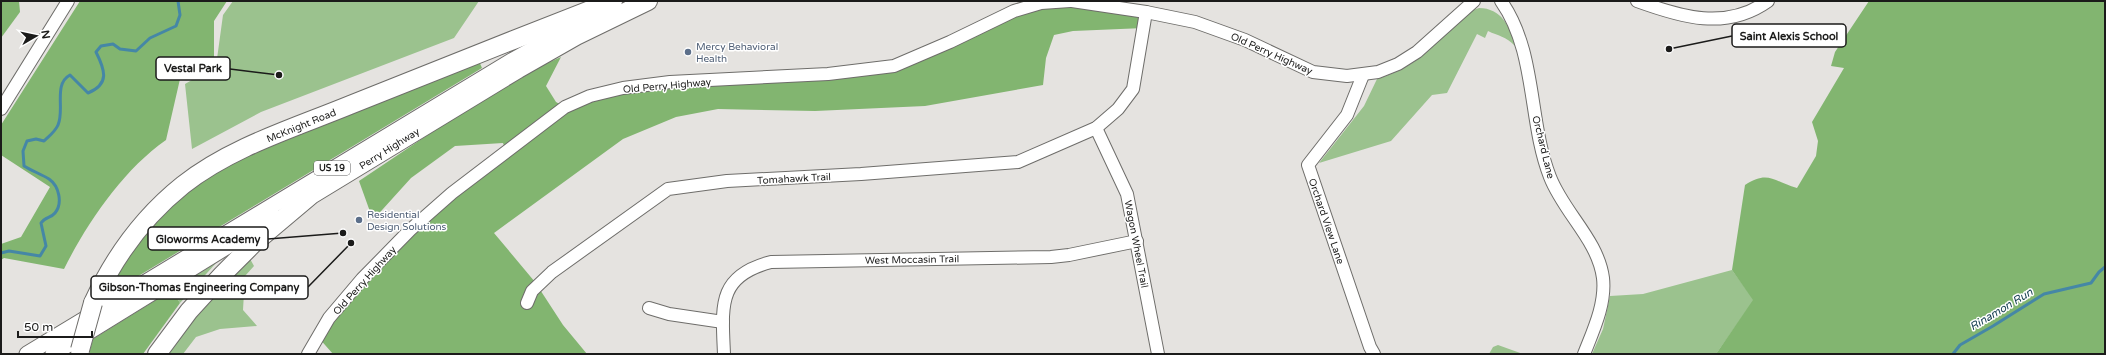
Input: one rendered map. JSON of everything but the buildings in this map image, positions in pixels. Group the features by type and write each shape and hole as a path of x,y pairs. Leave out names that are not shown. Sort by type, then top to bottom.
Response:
{"highway":[{"name":"McKnight Road","path":"79,352 93,303 115,261 134,233 170,196 210,166 271,136 613,1"},
{"name":"Perry Highway","path":"311,195 518,69 576,36 648,1"},
{"path":"157,354 189,311 222,275 254,244 311,195"}],"main road":[{"name":"Perry Highway","path":"27,354 513,60 620,1"},
{"name":"Perry Highway","path":"53,354 311,195"}],"street":[{"path":"1,108 68,1"},
{"name":"Old Perry Highway","path":"308,354 334,313 362,279 410,230 452,193 565,107 590,96 623,88 670,82 828,74 894,66 950,42 1014,11 1041,3 1071,1 1146,12 1195,22 1245,40 1313,72 1347,76 1363,75 1378,72 1398,64 1417,52 1468,4 1474,1"},
{"name":"Orchard Lane","path":"1501,1 1510,15 1521,45 1550,177 1563,204 1590,242 1599,261 1603,279 1603,294 1596,324 1584,354"},
{"path":"1637,1 1682,16 1713,20 1742,14 1768,1"},
{"path":"1096,128 1118,109 1133,89 1146,12"},
{"name":"Orchard View Lane","path":"1363,75 1347,115 1308,165 1370,347 1374,354"},
{"name":"Wagon Wheel Trail","path":"1096,128 1127,194 1158,354"},
{"name":"Tomahawk Trail","path":"527,303 532,291 552,272 668,188 727,181 861,174 1018,162 1096,128"},
{"name":"West Moccasin Trail","path":"724,354 723,322 725,302 730,284 740,274 757,266 771,262 1051,257 1069,255 1137,241"},
{"path":"649,308 669,314 723,322"}],"green space":[{"path":"1,1 19,1 20,12 1,38"},
{"path":"80,1 227,1 214,21 214,57 180,79 166,140 135,166 108,198 73,251 64,269 4,258 1,260 1,244 21,237 50,187 1,155 1,125"},
{"path":"233,1 479,1 454,38 261,112 192,149 185,84 216,66 223,15"},
{"path":"1869,1 2105,1 2105,354 1716,354 1753,300 1732,270 1745,185 1759,178 1771,178 1797,188 1816,156 1818,141 1812,122 1844,68 1831,66 1835,52"},
{"path":"1041,3 1146,12 1144,28 1073,31 1054,35 1046,58 1043,85 925,106 815,111 718,109 676,117 623,139 494,233 535,282 563,325 587,354 333,354 318,337 362,279 506,151 503,143 455,146 411,178 373,220 359,181 450,120 545,64 561,57 546,86 556,102 565,107 590,96 894,66"},
{"path":"1479,8 1493,11 1504,20 1511,32 1515,46 1505,38 1488,31 1485,38 1477,34 1447,93 1432,95 1391,141 1319,163 1364,106 1377,79 1391,74 1416,60 1428,51 1465,15"},
{"path":"479,61 482,68 107,295 110,285 140,237 188,190 242,157"},
{"path":"249,257 254,266 245,276 243,310 257,326 220,329 196,337 183,354 166,354 193,317"},
{"path":"216,263 180,303 172,290"},
{"path":"1732,270 1754,300 1716,354 1592,354 1603,329 1610,296 1643,294"},
{"path":"172,290 180,303 143,354 89,354 93,339"},
{"path":"1498,345 1523,354 1489,354 1493,347"}],"waterway":[{"path":"1,253 9,251 40,256 46,246 41,223 55,213 59,204 59,195 55,186 49,179 24,166 23,151 27,141 36,139 44,141 57,127 60,119 62,84 65,79 70,75 88,93 95,89 103,81 104,76 102,65 96,52 101,46 113,44 120,49 136,51 150,38 176,26 180,15 178,1"},
{"name":"Rinamon Run","path":"1953,354 1960,345 2044,294 2091,283 2099,272 2105,267"}],"place":[{"name":"Saint Alexis School","path":"1669,49"},
{"name":"Mercy Behavioral Health","path":"688,52"},
{"name":"Vestal Park","path":"279,75"},
{"name":"Residential Design Solutions","path":"359,220"},
{"name":"Gloworms Academy","path":"343,233"},
{"name":"Gibson-Thomas Engineering Company","path":"351,243"}]}
